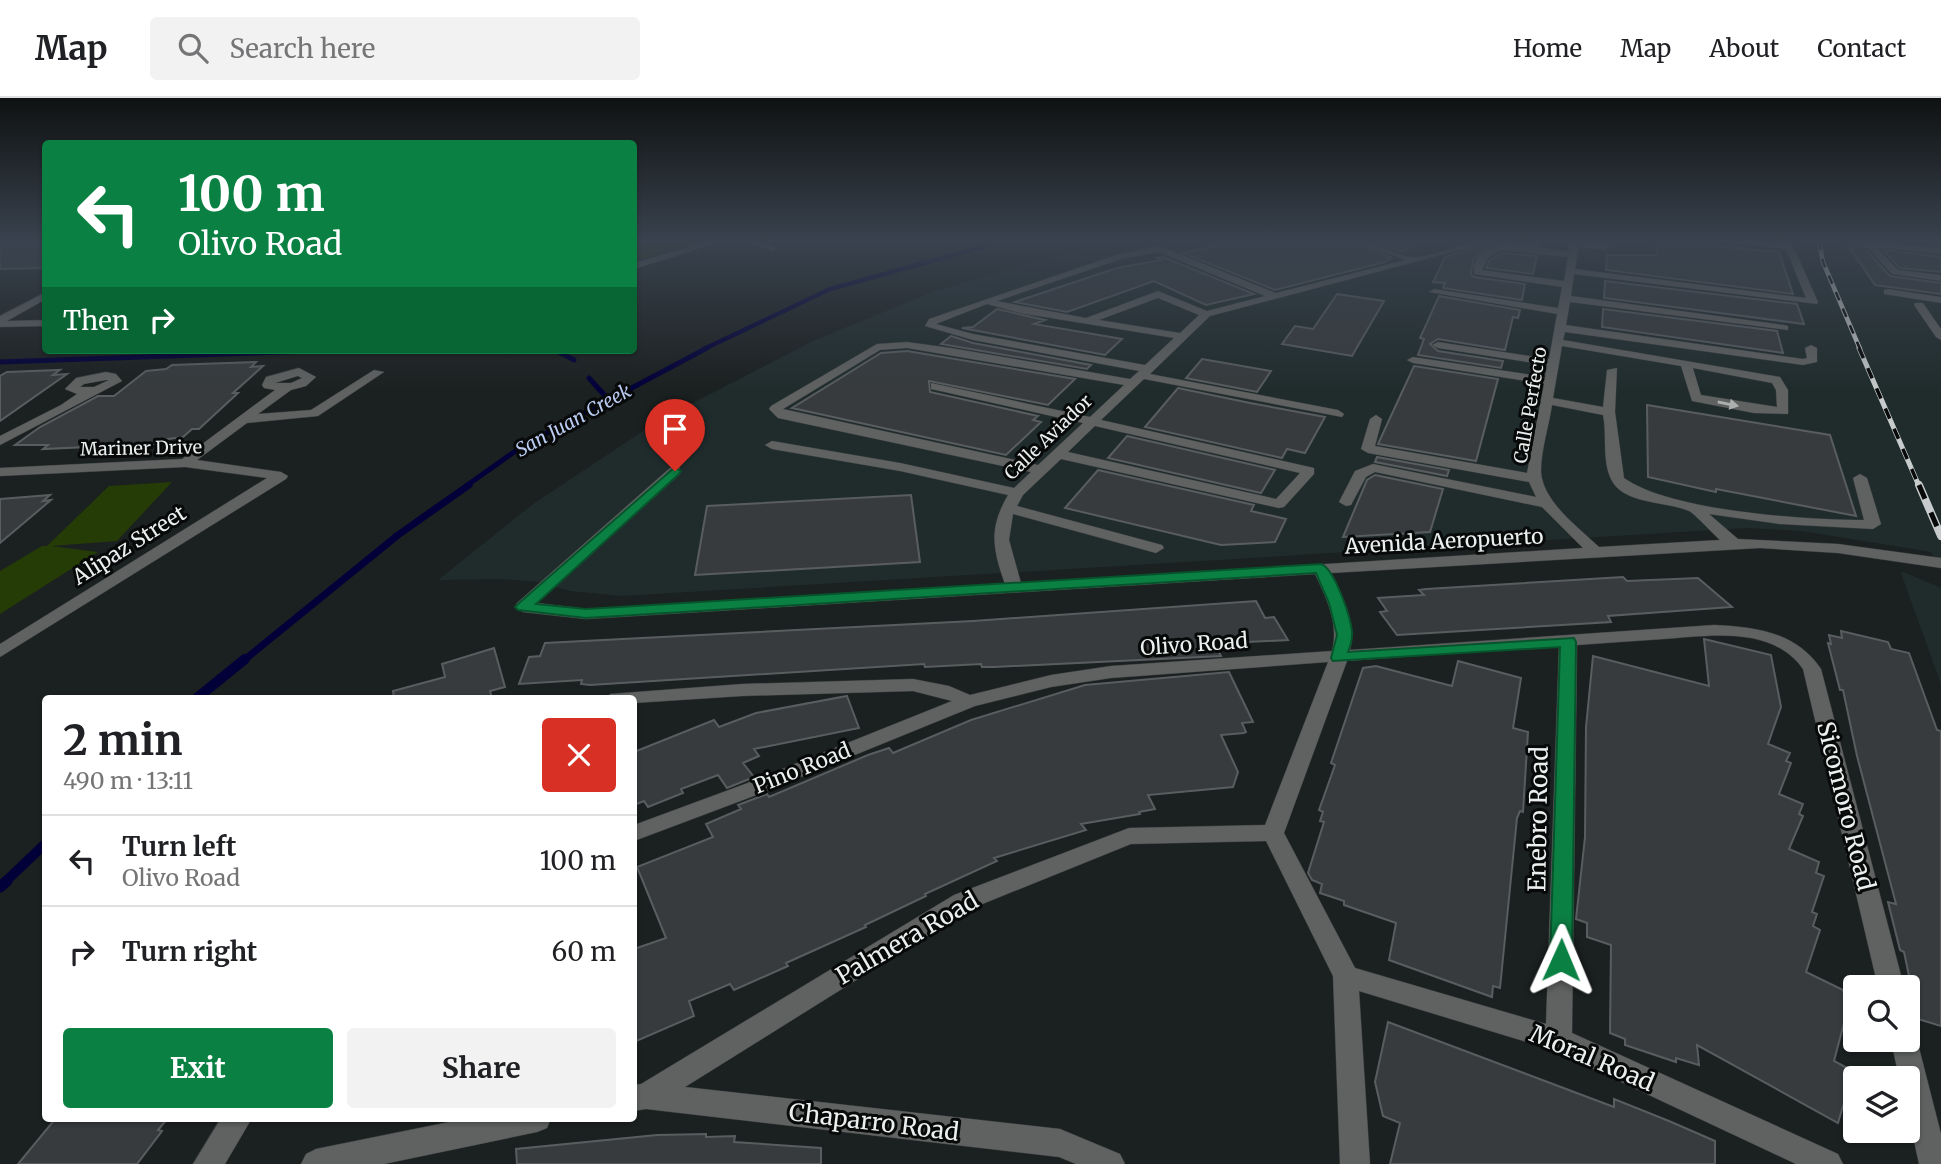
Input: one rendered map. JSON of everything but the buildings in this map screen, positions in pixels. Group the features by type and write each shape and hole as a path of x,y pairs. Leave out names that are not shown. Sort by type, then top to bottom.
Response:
{"street":[{"path":"1016,291 933,321 930,326 1138,376 1338,414"},
{"path":"1262,291 1275,296"},
{"path":"1085,321 1158,295 1206,314 1296,291"},
{"path":"1567,291 1784,328"},
{"path":"1434,292 1567,291 1813,302 1808,291"},
{"name":"Calle Perfecto","path":"1567,291 1534,472 1537,488 1547,504 1596,553"},
{"path":"1888,292 1941,300"},
{"path":"0,322 42,297"},
{"path":"985,301 1020,310 1180,336"},
{"path":"1941,308 1919,305 1941,337"},
{"name":"Calle Aviador","path":"1015,589 998,543 1007,509 1017,493 1206,314"},
{"path":"0,322 42,323"},
{"path":"1561,328 1803,362 1813,360 1811,348"},
{"path":"1558,342 1686,364 1776,380 1782,390 1784,411 1754,409 1696,398 1686,364"},
{"path":"1040,470 782,415 775,410 883,345 951,351 1138,376"},
{"path":"1438,345 1555,363"},
{"path":"1413,360 1552,382"},
{"path":"1613,370 1609,412 1613,426 1617,478 1628,490 1649,498 1748,516 1850,526 1872,524 1860,478"},
{"path":"240,421 314,413 378,372"},
{"path":"934,386 1310,471 1279,504 1057,454"},
{"path":"185,463 287,387"},
{"path":"0,441 65,408 89,391"},
{"path":"1548,401 1609,412"},
{"path":"1376,419 1368,449 1537,479"},
{"path":"772,445 900,467 1017,493"},
{"name":"Mariner Drive","path":"7,471 185,463 281,476"},
{"path":"1346,502 1360,474 1373,468 1547,504"},
{"path":"0,482 7,471"},
{"name":"Avenida Aeropuerto","path":"675,471 523,607 586,614 1734,544 1781,543 1836,547 1941,564"},
{"name":"Alipaz Street","path":"0,652 281,476"},
{"path":"1695,506 1708,523 1734,544"},
{"path":"1007,509 1156,548"},
{"path":"1321,569 1337,603 1345,635 1339,658 1273,833 1346,976 1355,1164"},
{"name":"Olivo Road","path":"969,701 1051,681 1111,672 1714,630 1759,634 1778,641"},
{"name":"Sicomoro Road","path":"1778,641 1795,649 1807,659 1812,669 1888,975"},
{"name":"Enebro Road","path":"1559,1040 1568,642"},
{"path":"637,697 742,690 912,685 942,690 969,701"},
{"name":"Pino Road","path":"637,832 752,789 969,701"},
{"name":"Palmera Road","path":"640,1097 962,902 1129,836 1273,833"},
{"name":"Moral Road","path":"1346,976 1559,1040 1828,1164"},
{"path":"1906,1052 1934,1164"},
{"name":"Chaparro Road","path":"640,1097 1060,1143 1110,1164"},
{"path":"208,1164 234,1122"},
{"path":"316,1164 518,1122"}],"shaded area":[{"path":"935,291 1941,291 1941,569 1931,552 1802,531 1747,528 622,596 570,591 539,582 501,579 438,580 533,504 658,421 815,340"},
{"path":"1901,571 1941,588 1941,684 1902,576"}],"green space":[{"path":"172,482 117,541 51,546 98,552 0,614 0,571 42,546 47,546 109,486"}],"waterway":[{"name":"San Juan Creek","path":"704,349 826,291"},
{"name":"San Juan Creek","path":"466,486 524,445 707,348"},
{"path":"0,362 225,354"},
{"path":"563,354 574,360"},
{"path":"589,378 607,398"},
{"name":"San Juan Creek","path":"243,661 398,535 469,485"},
{"name":"San Juan Creek","path":"201,695 245,659"},
{"name":"San Juan Creek","path":"5,882 42,847"},
{"name":"San Juan Creek","path":"0,887 7,881"}],"railway":[{"path":"1835,291 1860,349"},
{"path":"1859,348 1919,486"},
{"path":"1919,485 1941,536"}],"route":[{"path":"675,471 523,607 586,614 1321,569 1337,603 1345,635 1339,658 1568,642 1561,960"}]}
